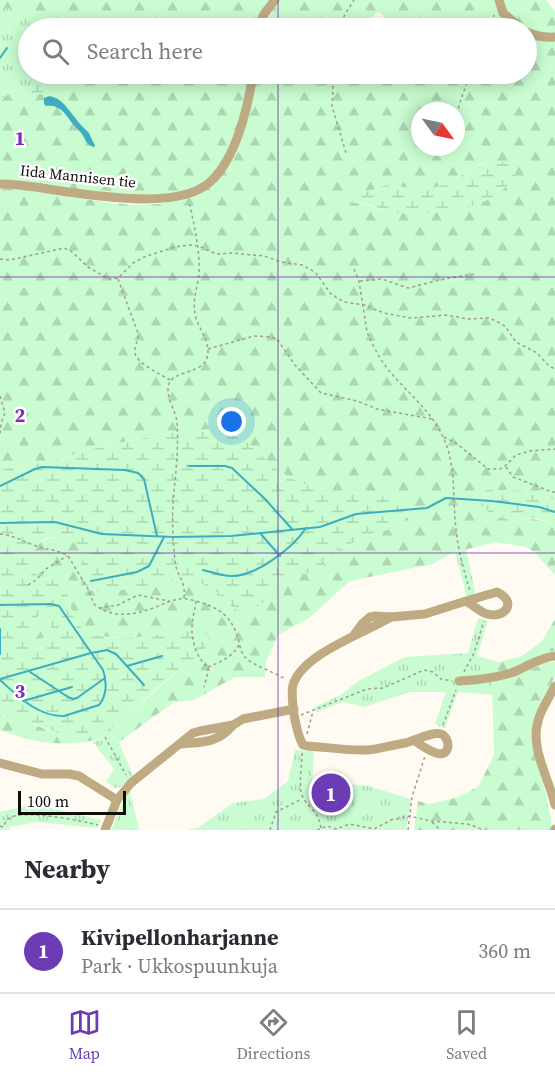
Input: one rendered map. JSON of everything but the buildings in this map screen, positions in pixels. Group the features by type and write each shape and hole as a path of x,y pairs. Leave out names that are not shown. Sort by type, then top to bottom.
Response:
{"street":[{"path":"261,18 275,0"},
{"path":"497,4 509,18"},
{"path":"537,35 555,37"},
{"name":"Iida Mannisen tie","path":"0,184 18,184 120,199 188,195 210,183 226,164 237,140 251,84"},
{"path":"415,741 427,750 439,754 448,748 448,742 440,733 415,741 368,750 303,745 294,713 293,685 304,668 319,656 391,617 425,614 469,600"},
{"path":"459,681 493,678 547,657 555,657"},
{"path":"555,687 538,719 536,735 538,752 555,805"},
{"path":"546,705 555,698"},
{"path":"105,829 117,800 131,783 196,732 232,725 243,719 294,713"},
{"path":"0,764 42,774 80,776 117,800"}],"path":[{"path":"343,18 354,0"},
{"path":"332,84 333,105 346,153"},
{"path":"461,102 467,84"},
{"path":"184,598 184,584 176,566 173,537 177,430 168,385 171,380 202,366 207,359 206,339 195,316 194,296 199,275 199,246 188,195"},
{"path":"0,259 10,260 64,248 71,251 88,267 109,279 118,278 133,263 144,257 189,244 217,254 264,256 281,262 302,265 315,272 335,297 344,302 410,318 446,315 494,320 505,326 516,342 537,353 555,369"},
{"path":"354,269 364,305 367,332 386,368 434,419 451,459 455,519 469,600"},
{"path":"359,281 382,279 408,288 475,274"},
{"path":"118,278 138,333 136,357 140,362 171,380"},
{"path":"207,348 254,336 271,337 277,339 296,366 321,393 357,401 377,409 434,419"},
{"path":"0,396 5,413 0,434"},
{"path":"443,436 456,443 488,469 500,469 516,455 530,451 555,450"},
{"path":"505,466 513,477 555,492"},
{"path":"0,534 68,556 88,589 92,602 98,608 116,614 131,613 184,598 214,608 225,614 232,622 245,657 275,672 293,685"},
{"path":"27,585 36,580 46,569 68,556"},
{"path":"98,608 118,604 138,595 169,601"},
{"path":"196,601 192,634 199,657 208,667"},
{"path":"208,667 234,653 239,644"},
{"path":"204,687 208,667"},
{"path":"294,713 313,711 367,689 383,688 424,670 434,672 441,679 459,681"},
{"path":"313,711 303,745 300,789 303,798 320,819 321,829"},
{"path":"105,737 131,783"},
{"path":"408,830 412,797 427,750"},
{"path":"270,830 276,812 303,798"},
{"path":"2,828 7,820 15,816 26,815 71,819 105,829"},
{"path":"317,830 327,826 336,829 350,824 374,829 392,820 410,816 430,821 468,824 484,830"},
{"path":"430,821 440,830"}],"green space":[{"path":"0,0 273,0 263,18 18,18 18,26 0,21"},
{"path":"280,0 497,0 509,18 384,18 378,12 372,18 265,18"},
{"path":"502,0 546,0 555,12 555,34 537,32 537,18 513,18"},
{"path":"0,8 25,9 28,18 18,18 18,84 36,84 0,99"},
{"path":"537,38 555,41 555,500 513,491 486,490 481,494 508,519 527,518 555,523 555,575 534,552 526,547 496,542 455,552 432,564 350,581 309,618 278,635 266,662 265,677 235,677 194,700 174,702 119,742 109,736 64,743 28,739 0,730 0,716 20,718 47,730 72,736 126,717 180,669 203,652 194,628 133,637 100,636 87,631 76,621 65,591 54,581 37,575 30,569 31,553 44,540 68,539 81,547 85,554 83,587 90,590 110,591 167,581 195,581 220,594 232,608 249,610 288,582 324,565 333,552 400,524 406,511 396,500 389,497 333,491 292,479 276,469 237,434 213,429 107,445 58,459 0,470 0,187 133,205 181,200 220,176 252,84 537,84","holes":["490,161 455,210 421,213 396,212 361,203 351,203 361,192 376,189 424,190 434,188"]},
{"path":"18,83 66,84 59,91 46,95 11,89"},
{"path":"28,84 249,84 239,125 217,172 194,190 134,198 0,180 0,89"},
{"path":"490,161 505,162 513,166 515,172 512,180 487,200 456,210 401,213 364,203 347,202 343,194 352,191 365,192 389,185 416,189 435,188"},
{"path":"188,430 227,431 243,438 276,469 292,479 333,491 389,497 401,505 407,517 394,527 341,548 332,554 319,569 290,581 262,603 245,611 233,608 220,594 211,589 189,581 171,580 134,588 105,591 83,587 77,577 85,554 82,549 68,540 55,537 46,538 32,552 30,567 35,574 61,584 65,589 76,621 87,631 104,637 124,638 199,629 209,638 209,642 198,656 164,682 121,721 104,732 71,736 25,720 0,716 0,470 58,459 107,445","holes":["40,615 49,620 52,631 35,640 31,637 32,624"]},
{"path":"486,490 526,491 555,500 555,523 533,518 497,517 483,504 481,494"},
{"path":"466,549 476,596 467,598 455,552"},
{"path":"40,615 49,620 52,631 35,640 31,637 33,622"},
{"path":"478,618 488,621 477,656 498,662 491,675 493,695 458,692 445,728 435,724 446,692 410,692 364,707 343,702 317,712 314,707 339,696 360,680 405,657 468,653"},
{"path":"555,619 555,651 491,675 498,662 522,656 542,641"},
{"path":"548,662 555,662 555,676 532,729 533,749 546,794 551,830 414,830 418,801 430,804 455,798 478,787 494,755 492,682 511,678"},
{"path":"109,736 119,742 133,776 121,787 115,788 106,782 114,769 93,742"},
{"path":"295,750 314,751 312,782 368,786 411,799 406,830 186,830 199,827 233,803 264,799 288,781"},
{"path":"130,791 139,830 111,830 125,797"},
{"path":"35,804 101,820 97,828 38,822 9,827 10,830 0,830 0,812"}],"water":[{"path":"50,96 64,104 89,133 94,147 88,144 61,110 44,104 44,98"}],"waterway":[{"path":"0,58 7,48"},
{"path":"189,466 232,468 292,529"},
{"path":"0,486 42,467 125,470 138,473 144,479 157,536"},
{"path":"0,523 55,522 102,534 173,537 231,536 320,527 356,514 427,508 446,498 539,507 555,512"},
{"path":"203,570 231,576 251,572 273,560 306,528"},
{"path":"260,533 280,556"},
{"path":"91,581 137,572 149,566 164,537"},
{"path":"0,605 51,604 59,606 103,670 106,688 99,705 64,716 37,709 0,680"},
{"path":"0,629 0,654"},
{"path":"0,679 107,650 116,654 144,685"},
{"path":"127,666 162,656"},
{"path":"30,672 73,699 105,678"},
{"path":"23,701 72,687"}],"place":[{"name":"Kivipellonharjanne","path":"331,793"}]}
